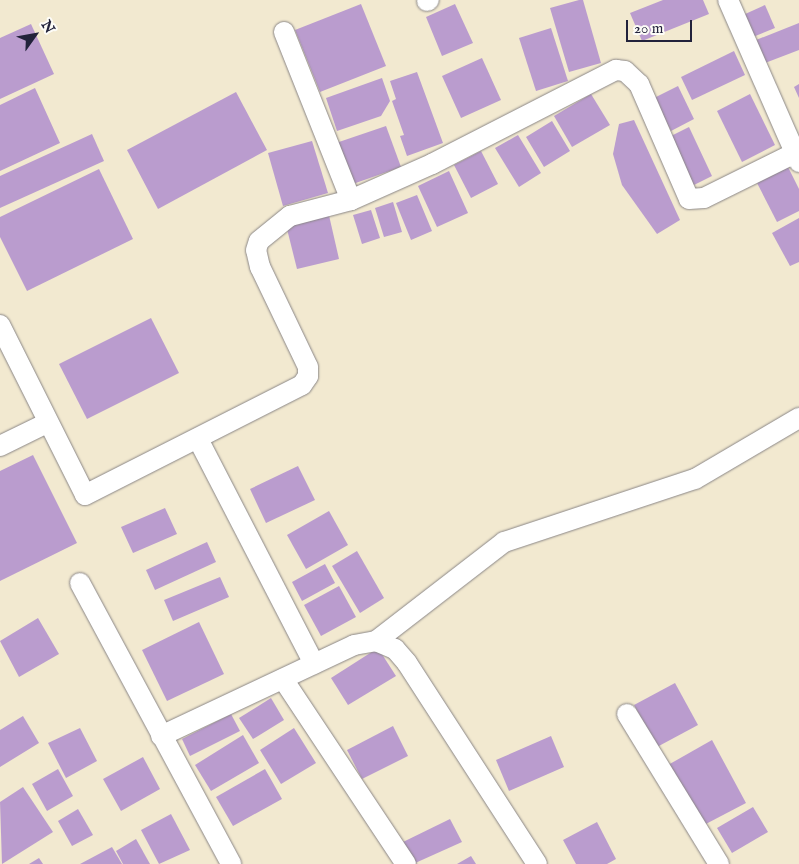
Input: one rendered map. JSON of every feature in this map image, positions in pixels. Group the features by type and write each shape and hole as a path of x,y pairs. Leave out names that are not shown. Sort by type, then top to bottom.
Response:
{"street":[{"path":"0,325 47,423 85,495 293,392 308,376 308,367 260,267 256,250 259,241 290,216 351,200 432,164 616,70 625,72 639,84 689,199 704,198 798,155 728,0"},
{"path":"284,32 351,200"},
{"path":"161,736 354,645 376,641 504,542 695,479 799,418"},
{"path":"0,446 47,423"},
{"path":"198,439 314,664"},
{"path":"80,583 231,864"},
{"path":"376,641 395,649 407,663 537,864"},
{"path":"283,679 406,864"},
{"path":"627,714 719,864"}],"building":[{"path":"583,0 601,63 569,72 550,8"},
{"path":"663,0 703,0 709,14 642,41 630,13"},
{"path":"361,4 386,66 320,92 295,30"},
{"path":"455,4 473,43 442,56 426,17"},
{"path":"765,5 775,28 753,37 743,15"},
{"path":"799,23 799,50 765,63 756,40"},
{"path":"31,24 54,74 0,99 0,38"},
{"path":"551,28 568,81 536,91 519,38"},
{"path":"734,51 745,75 692,100 681,77"},
{"path":"482,58 501,100 461,118 442,76"},
{"path":"417,72 443,143 407,156 400,136 404,135 392,101 396,99 390,81"},
{"path":"382,78 390,101 381,116 337,131 326,98"},
{"path":"799,84 799,98 794,87"},
{"path":"678,86 694,119 671,131 654,98"},
{"path":"35,88 60,143 0,171 0,105"},
{"path":"236,92 267,150 158,209 127,150"},
{"path":"591,94 610,125 572,147 554,116"},
{"path":"750,94 775,145 742,162 717,111"},
{"path":"634,120 680,220 657,234 622,185 613,154 619,124"},
{"path":"552,121 570,151 544,167 526,137"},
{"path":"386,126 401,167 350,185 336,143"},
{"path":"689,127 712,176 692,186 669,137"},
{"path":"92,134 104,161 0,208 0,176"},
{"path":"518,135 541,173 519,187 495,148"},
{"path":"312,141 328,193 283,206 268,153"},
{"path":"481,151 498,184 471,198 454,165"},
{"path":"787,165 799,189 799,211 777,222 756,181"},
{"path":"99,169 133,239 27,291 0,237 0,217"},
{"path":"449,171 468,213 437,227 418,186"},
{"path":"417,195 432,231 411,240 396,203"},
{"path":"393,202 402,232 384,237 375,208"},
{"path":"371,210 380,238 362,244 353,215"},
{"path":"328,211 339,259 297,269 285,221"},
{"path":"799,218 799,262 790,266 772,233"},
{"path":"151,318 179,373 87,419 59,364"},
{"path":"33,455 77,543 0,581 0,471"},
{"path":"298,466 315,500 266,523 250,489"},
{"path":"165,508 177,534 133,553 121,527"},
{"path":"329,511 348,545 306,569 287,535"},
{"path":"207,542 216,562 155,590 146,570"},
{"path":"357,551 384,598 360,613 332,566"},
{"path":"325,564 335,583 302,601 292,582"},
{"path":"220,577 229,597 173,621 164,600"},
{"path":"339,586 356,617 321,636 304,605"},
{"path":"38,618 59,654 19,677 0,641"},
{"path":"199,622 224,674 167,701 142,650"},
{"path":"378,648 396,676 348,705 331,678"},
{"path":"675,683 698,725 657,747 634,705"},
{"path":"271,698 284,720 253,739 239,718"},
{"path":"231,714 240,731 190,756 182,739"},
{"path":"23,716 39,743 0,767 0,730"},
{"path":"393,726 408,756 362,779 347,750"},
{"path":"80,728 97,761 66,778 48,743"},
{"path":"294,728 316,763 281,784 260,750"},
{"path":"243,735 259,763 211,791 195,765"},
{"path":"551,736 564,767 509,791 496,760"},
{"path":"712,740 746,803 702,826 668,765"},
{"path":"143,757 160,789 121,811 103,779"},
{"path":"58,769 73,796 47,811 32,784"},
{"path":"265,769 282,799 233,826 216,797"},
{"path":"23,787 53,832 2,864 0,802"},
{"path":"753,807 768,832 732,853 717,828"},
{"path":"78,809 93,835 72,846 58,821"},
{"path":"171,814 190,850 159,864 141,830"},
{"path":"450,819 462,842 413,864 403,842"},
{"path":"597,822 616,859 607,864 576,864 563,840"},
{"path":"136,839 150,864 123,864 116,851"},
{"path":"112,847 122,864 80,864"},
{"path":"471,856 476,864 457,864"},
{"path":"39,858 43,864 29,864"}]}
